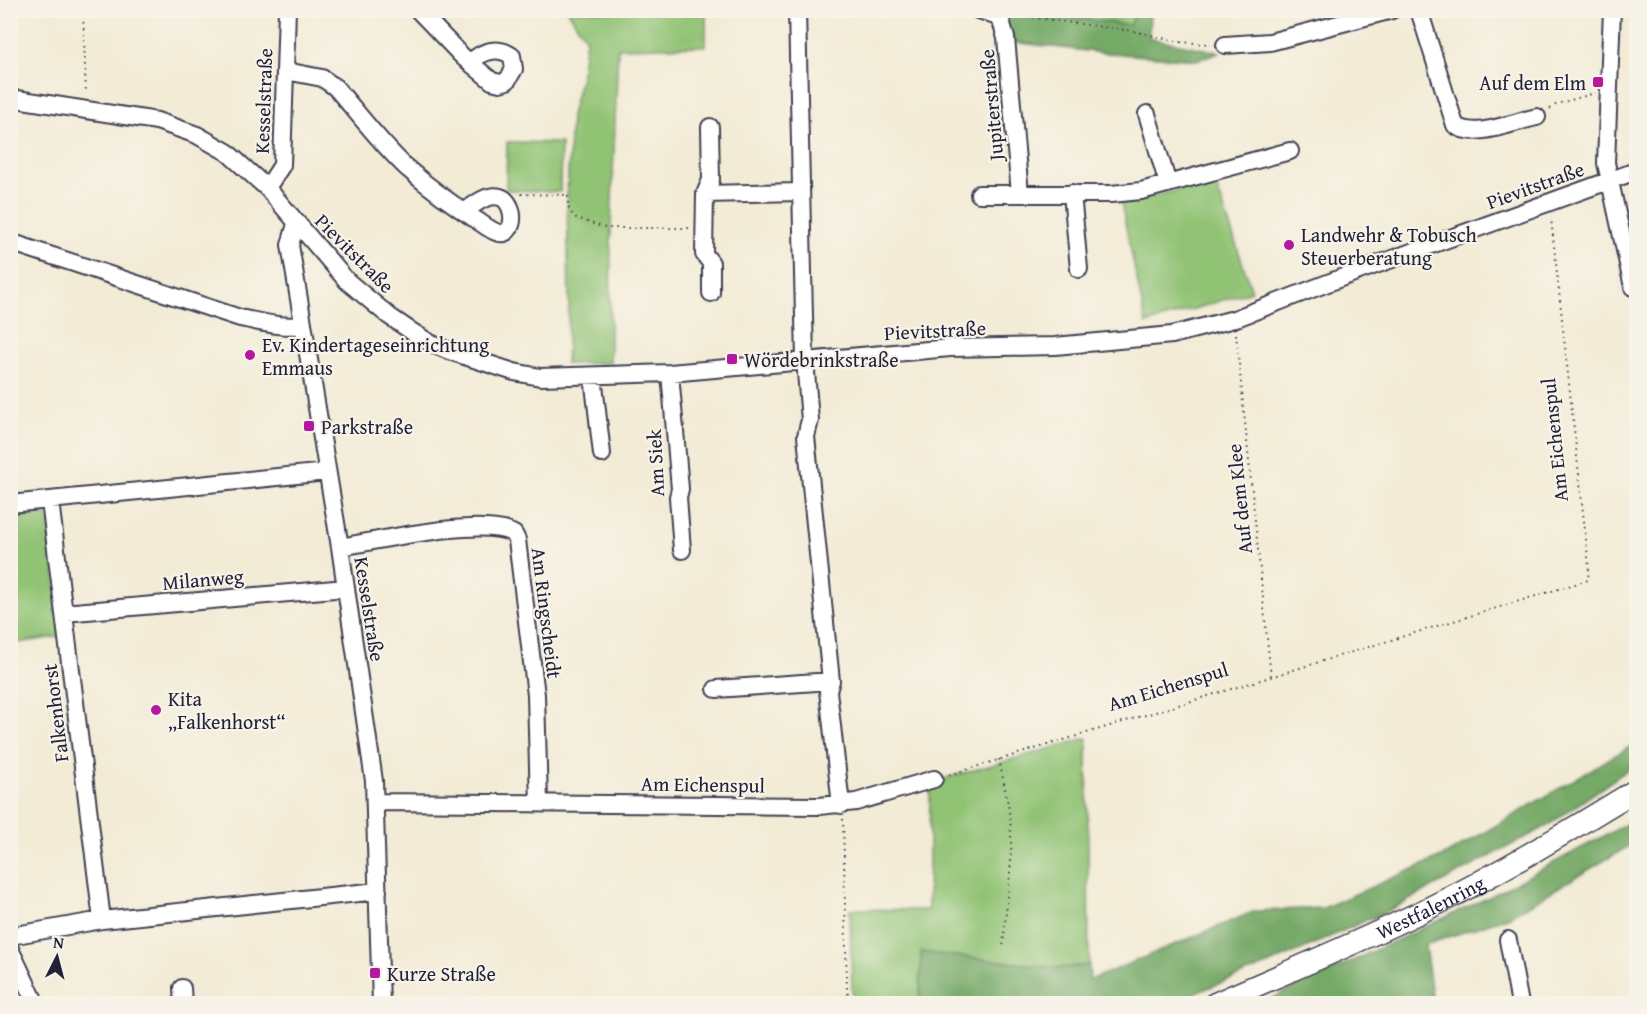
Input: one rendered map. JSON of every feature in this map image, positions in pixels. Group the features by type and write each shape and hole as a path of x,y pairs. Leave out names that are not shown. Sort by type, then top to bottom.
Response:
{"main road":[{"name":"Westfalenring","path":"1214,1004 1440,903 1530,854 1636,790"}],"street":[{"name":"Kesselstraße","path":"267,188 282,165 287,10"},
{"path":"418,10 471,63"},
{"path":"797,10 805,360 810,420 806,436 831,681 828,692 841,804"},
{"path":"978,10 996,15"},
{"path":"1225,45 1270,42 1392,10"},
{"path":"1419,10 1455,125 1460,130 1478,132 1538,117"},
{"path":"1612,10 1606,163 1633,287"},
{"name":"Jupiterstraße","path":"996,15 1002,24 1009,54 1020,194"},
{"path":"286,71 322,78 335,87 407,168 464,212 500,233 509,230 511,207 507,201 494,196 485,198 464,212"},
{"name":"Pievitstraße","path":"10,98 157,122 197,135 227,152 267,188 335,268 389,316 430,343 449,351 514,372 540,376 670,373 951,348 1054,346 1173,335 1234,319 1359,271 1636,171"},
{"path":"1147,114 1168,184"},
{"path":"710,127 711,180 705,194 704,254 711,262 711,293"},
{"path":"979,194 1112,194 1141,191 1290,151"},
{"path":"705,194 800,192"},
{"path":"1072,193 1079,269"},
{"name":"Kesselstraße","path":"296,224 290,245 346,588 376,802 381,1004"},
{"path":"10,242 240,318 273,325 303,325"},
{"name":"Am Siek","path":"670,373 680,489 678,497 682,550"},
{"path":"593,376 602,454"},
{"path":"10,504 327,472"},
{"name":"Falkenhorst","path":"50,501 102,920"},
{"name":"Am Ringscheidt","path":"339,547 454,529 502,529 514,534 517,540 536,695 539,803"},
{"name":"Milanweg","path":"64,613 346,588"},
{"path":"716,689 831,681"},
{"name":"Am Eichenspul","path":"376,802 841,804 856,802 934,779"},
{"path":"10,936 102,920 378,891"},
{"path":"1508,940 1520,1004"},
{"path":"10,949 36,1004"}],"path":[{"path":"83,10 87,109"},
{"path":"996,15 1029,16 1133,31 1180,42 1225,45"},
{"path":"1538,117 1557,104 1609,89"},
{"path":"507,201 517,194 568,195 568,207 574,218 605,228 704,227"},
{"name":"Am Eichenspul","path":"934,779 1588,580 1589,567 1549,203"},
{"name":"Auf dem Klee","path":"1234,319 1270,677"},
{"path":"999,759 1008,805 1011,836 1011,872 1003,949"},
{"path":"841,804 847,989 854,1004"}],"green space":[{"path":"568,11 706,11 706,46 618,48 611,225 610,363 566,364 569,304 567,195 571,115 581,76 586,39"},
{"path":"1003,11 1054,11 1061,17 1130,25 1136,11 1150,11 1149,38 1219,52 1197,60 1095,52 1012,42"},
{"path":"1054,11 1136,11 1131,25 1061,17"},
{"path":"507,142 561,143 560,192 506,190"},
{"path":"1215,182 1252,291 1146,324 1121,203"},
{"path":"34,507 42,510 48,517 63,636 11,644 11,509"},
{"path":"1087,738 1089,965 1058,968 921,952 920,1003 870,1004 859,1001 852,993 850,909 928,910 930,786 939,780"},
{"path":"1636,743 1636,764 1547,826 1396,907 1265,966 1169,1003 920,1003 921,952 1058,968 1089,965 1090,980 1255,911 1323,908 1446,855"},
{"path":"1636,819 1636,842 1508,917 1425,945 1433,1003 1262,1003 1489,897"}],"place":[{"name":"Auf dem Elm","path":"1598,82"},
{"name":"Landwehr & Tobusch Steuerberatung","path":"1289,245"},
{"name":"Ev. Kindertageseinrichtung Emmaus","path":"250,355"},
{"name":"Wördebrinkstraße","path":"732,359"},
{"name":"Parkstraße","path":"309,426"},
{"name":"Kita „Falkenhorst“","path":"156,710"},
{"name":"Kurze Straße","path":"375,973"}]}
